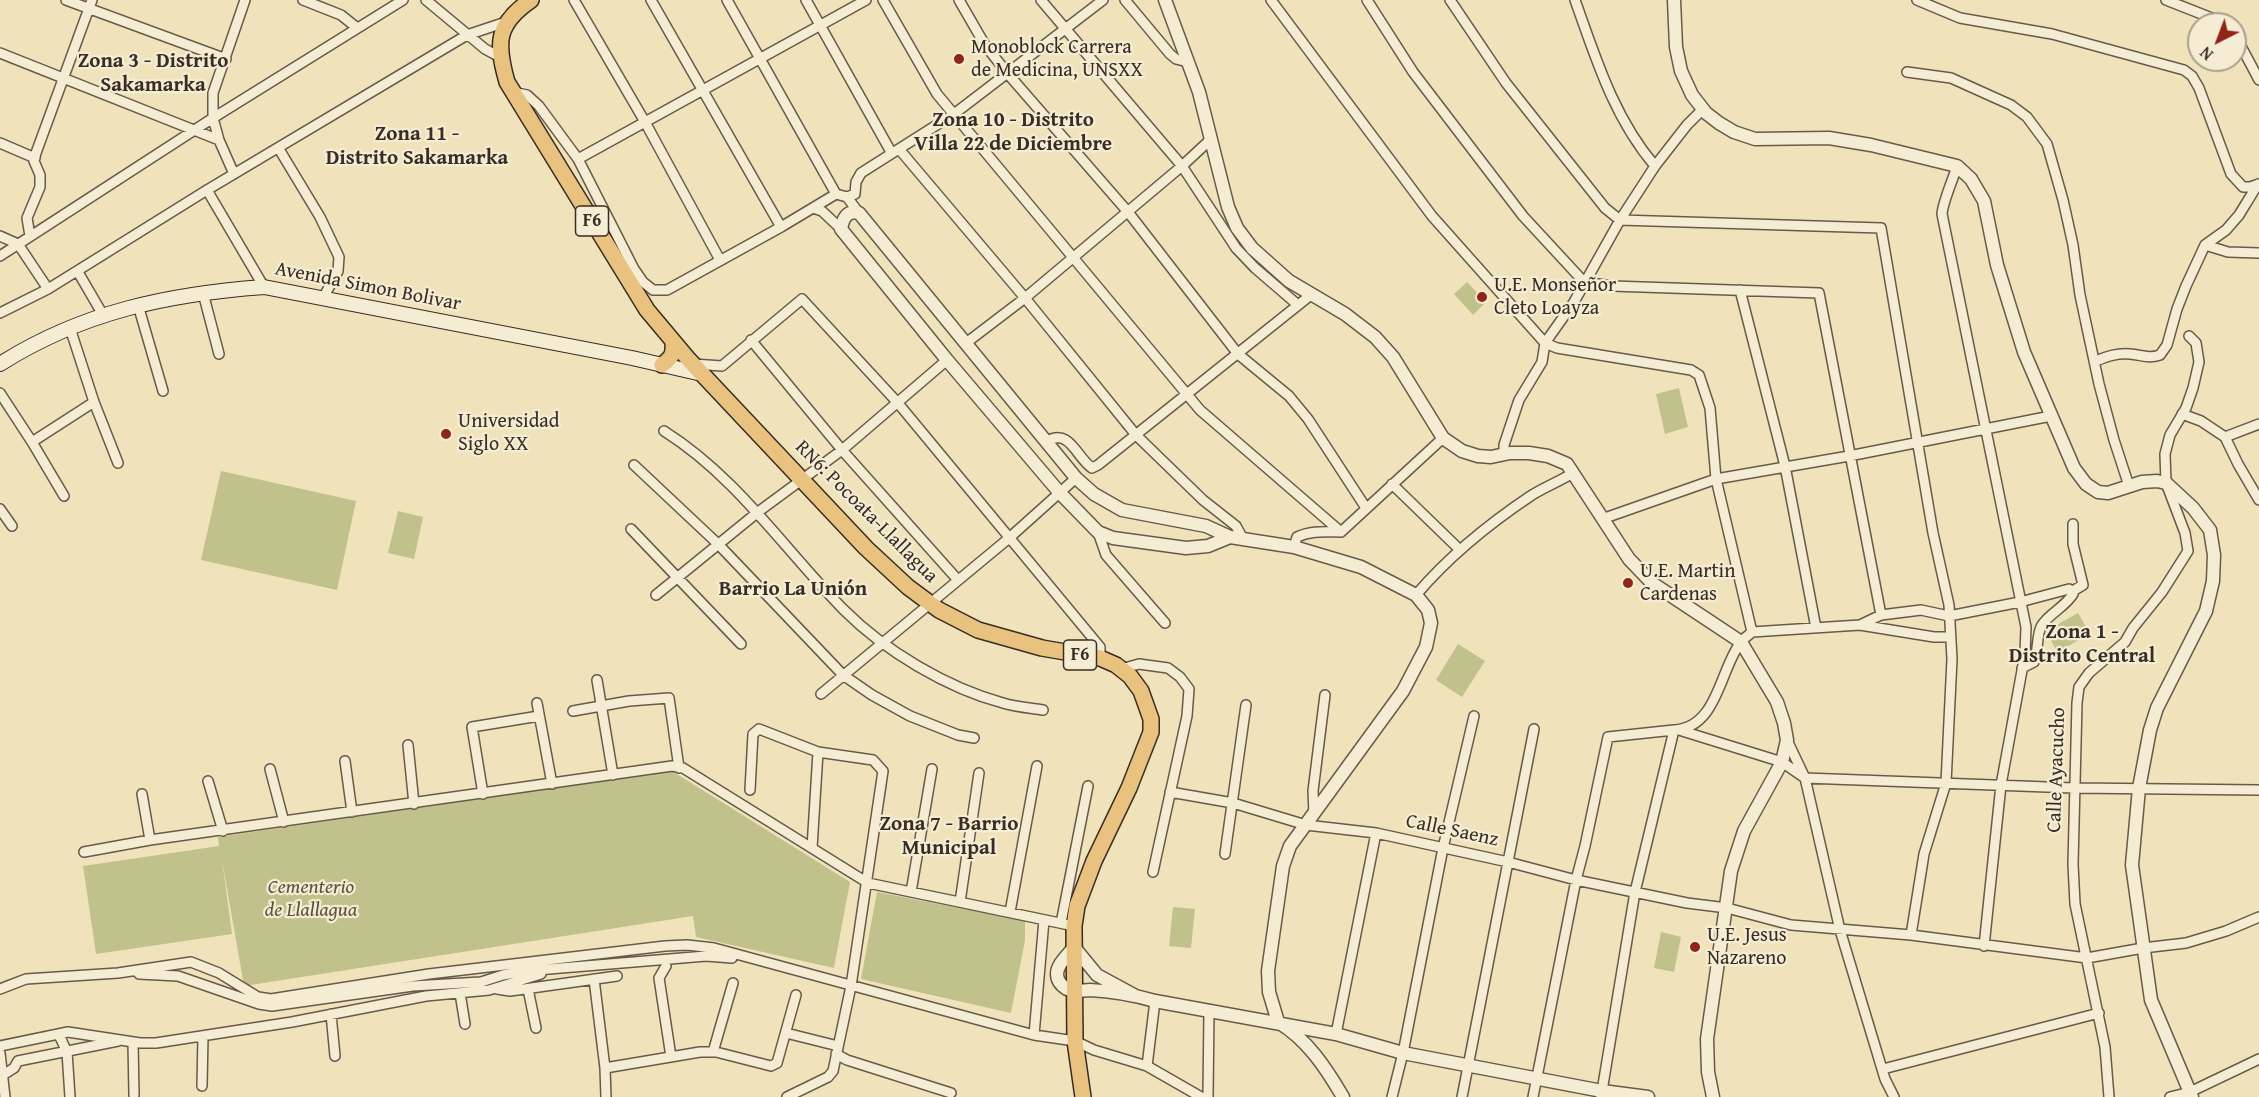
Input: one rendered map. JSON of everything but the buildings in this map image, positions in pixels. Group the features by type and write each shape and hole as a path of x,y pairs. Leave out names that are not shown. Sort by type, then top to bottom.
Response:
{"highway":[{"path":"506,22 518,9 531,0"},
{"name":"RN6: Pocoata-Llallagua","path":"506,22 501,40 500,57 507,82 635,291 674,343 697,369 866,548 928,604 978,630 1042,648 1100,658 1130,676 1142,691 1151,720 1151,732 1129,788 1067,924 1081,960 1076,993 1075,1041 1082,1090"},
{"path":"662,365 671,358 674,343"}],"main road":[{"name":"Avenida Simon Bolivar","path":"0,364 32,344 104,315 138,305 202,293 264,287 662,365 697,369"}],"street":[{"path":"66,0 90,4 226,59"},
{"path":"234,174 219,140 213,118 213,93 245,0"},
{"path":"303,0 341,15 356,27"},
{"path":"0,256 356,27 403,0"},
{"path":"426,0 485,49 500,57"},
{"path":"574,0 645,122 720,261"},
{"path":"651,0 781,227"},
{"path":"727,0 836,194 847,197 855,194 856,182 861,173 954,114 1103,0"},
{"path":"806,0 895,151 1025,298 1136,435 1203,500 1236,526 1236,538"},
{"path":"578,159 866,0"},
{"path":"883,0 937,94 1186,394 1200,410 1341,532"},
{"path":"959,0 985,45 1128,212 1238,354 1289,396 1302,412 1366,508"},
{"path":"1041,0 1182,166 1236,248 1255,268 1298,305"},
{"path":"1125,0 1170,54 1176,59 1188,62"},
{"path":"1166,0 1199,92 1228,207 1237,228 1252,248 1289,281 1345,314 1381,343 1393,357 1443,438 1462,451 1478,456 1529,453 1548,456 1567,464 1629,559 1652,583 1741,642 1777,702 1787,740 1804,778 1840,930 1883,1069 1894,1097"},
{"path":"1271,0 1432,216 1545,343 1557,348 1691,370 1699,375 1710,408 1716,479 1752,632"},
{"path":"1367,0 1413,72 1516,207 1584,282 1612,286 1819,292 1881,615"},
{"path":"1450,0 1506,83 1605,208 1620,220 1881,228 1949,616 1952,659 1946,783 1924,854 1911,935"},
{"path":"1575,0 1599,69 1617,110 1641,150 1655,166"},
{"path":"1674,0 1676,47 1681,71 1692,94 1703,109 1719,123 1734,132 1755,139 1829,138 1870,145 1957,166 1971,179 1984,201 1997,265 2024,352 2074,468 2086,484 2098,492 2108,493 2129,486 2157,481 2166,483 2193,508 2210,530 2214,555 2213,581 2206,611 2157,708 2150,730 2139,788 2132,865 2151,1000 2191,1095"},
{"path":"1917,0 1960,18 2052,34 2184,70 2192,76 2199,88 2231,174 2243,187 2258,184"},
{"path":"2166,0 2196,12"},
{"path":"30,236 27,218 40,187 40,175 35,158 90,4"},
{"path":"0,313 78,272 207,190 279,149 467,34 506,22"},
{"path":"0,53 219,140"},
{"path":"2247,58 2259,80"},
{"path":"1907,72 1951,78 2011,105 2027,117 2047,144 2073,245 2080,295 2096,361 2099,384 2129,486"},
{"path":"513,92 527,95 539,106 578,159 634,269 643,282 653,290 667,290 836,194"},
{"path":"1504,454 1504,445 1519,400 1542,362 1545,343 1574,302 1620,220 1655,166 1687,125 1703,109"},
{"path":"966,343 1025,298 1211,139"},
{"path":"0,143 35,158"},
{"path":"279,149 320,217 339,257 338,271 324,298"},
{"path":"1957,166 1950,190 1942,206 1942,214 2026,627 2025,654 2001,785 1984,946"},
{"path":"2096,361 2113,354 2132,354 2149,359 2160,355 2167,345 2176,309 2205,245 2226,230 2239,215 2258,184"},
{"path":"207,190 264,287"},
{"path":"847,197 1076,478 1094,494 1122,510 1206,526 1236,538 1294,547 1361,567 1416,595 1428,610 1431,623 1426,647 1402,691 1290,846 1283,866 1268,971 1269,992 1278,1023 1294,1032 1320,1061 1343,1097"},
{"path":"813,208 822,210 840,228 947,360 1059,492 1098,532 1113,538 1186,548 1208,546 1236,538"},
{"path":"840,228 846,215 853,211 859,213"},
{"path":"0,236 18,244 48,289"},
{"path":"2205,245 2228,252 2259,253"},
{"path":"78,272 104,315"},
{"path":"1740,290 1785,466 1816,628"},
{"path":"202,293 219,354"},
{"path":"1047,441 1054,437 1061,437 1068,441 1086,464 1092,468 1312,294"},
{"path":"697,369 723,366 802,299 897,402 1008,539 1100,647 1100,658"},
{"path":"138,305 163,391"},
{"path":"70,328 94,402 118,464"},
{"path":"2166,483 2165,454 2170,435 2193,388 2199,362 2196,343 2189,336"},
{"path":"751,340 842,450 957,579"},
{"path":"656,595 758,512 842,450 947,360"},
{"path":"0,393 64,496"},
{"path":"32,442 94,402"},
{"path":"2182,414 2201,421 2225,437 2259,500"},
{"path":"1602,519 1716,479 1850,456 2051,416"},
{"path":"2225,437 2259,424"},
{"path":"664,431 713,466 758,512 845,611 884,642 927,673 1004,704 1043,710"},
{"path":"1294,547 1297,537 1302,535 1319,531 1341,532 1443,438"},
{"path":"634,465 718,544 843,675 872,695 910,716 958,735 974,738"},
{"path":"1416,595 1460,550 1507,512 1573,473"},
{"path":"821,694 1008,539 1076,478"},
{"name":"Calle Ayacucho","path":"2109,1097 2105,1047 2074,904 2077,703 2079,687 2089,674 2125,642 2133,628 2162,592 2188,551 2185,533 2166,483"},
{"path":"1392,484 1460,550"},
{"path":"0,509 12,526"},
{"path":"2071,592 2083,585 2073,544 2073,524"},
{"path":"631,529 741,644"},
{"path":"1098,532 1106,555 1165,623"},
{"path":"1860,625 1881,615 1921,610 1949,616 2020,602 2062,590 2069,589 2071,592"},
{"path":"2022,668 2034,662 2039,651 2038,637 2042,625 2068,603 2073,594 2071,592"},
{"path":"1533,1097 1576,880 1608,736 1677,730 1692,725 1707,713 1741,642 1752,632 1860,625 1934,637 1950,637"},
{"path":"1121,669 1139,664 1168,668 1180,677 1189,689 1187,716 1153,872"},
{"path":"597,680 613,775"},
{"path":"1314,814 1313,791 1325,694"},
{"path":"573,711 601,705 669,698 679,768"},
{"path":"537,703 552,784"},
{"path":"1225,854 1246,705"},
{"path":"483,794 472,727 539,716"},
{"path":"1392,1097 1403,1053 1443,848 1474,716"},
{"path":"750,790 753,734 759,729 818,752 873,760 883,771 851,986 833,1071 828,1077 787,1097"},
{"path":"1462,1097 1534,729"},
{"path":"1677,730 1782,762 1804,778 2074,788 2259,790"},
{"path":"1602,1094 1635,892 1677,730"},
{"path":"1713,1097 1708,1072 1707,1039 1731,871 1744,831 1782,762 1787,740"},
{"path":"408,745 414,804"},
{"path":"812,848 818,752"},
{"path":"345,761 352,812"},
{"path":"84,852 150,840 672,766 679,768 868,883 1067,924 1088,786"},
{"path":"1010,912 1037,766"},
{"path":"270,769 284,822"},
{"path":"911,892 932,769"},
{"path":"960,902 979,773"},
{"path":"208,781 223,831"},
{"name":"Calle Saenz","path":"1170,792 1233,803 1306,825 1376,833 1508,862 1576,880 1687,903 1727,908 1791,925 1911,935 2087,958 2186,943 2226,931 2259,916"},
{"path":"142,794 150,840"},
{"path":"1336,1034 1376,833"},
{"path":"1034,1035 1044,920"},
{"path":"0,989 26,980 118,973 191,962 219,973 258,997 271,999 429,974 687,945 714,948 1034,1035 1075,1041 1094,1050 1147,1066 1201,1097"},
{"path":"118,973 178,976 259,1004 272,1006 413,986 482,982 502,975 558,968 706,956 749,959"},
{"path":"1134,995 1076,993 1059,982 1058,968 1069,960 1081,960 1097,975 1134,995 1155,1001 1336,1034 1403,1053 1537,1078 1602,1094 1648,1097"},
{"path":"666,966 659,978 671,1057"},
{"path":"0,1046 76,1032 133,1042 156,1043 426,996 494,989 558,968"},
{"path":"494,989 510,991 617,976"},
{"path":"594,979 605,1068 606,1097"},
{"path":"713,1052 733,982"},
{"path":"528,989 536,1028"},
{"path":"460,993 465,1024"},
{"path":"605,1068 700,1052 713,1052 771,1066 777,1064 796,995"},
{"path":"1147,1066 1155,1001"},
{"path":"1208,1097 1209,1010"},
{"path":"1883,1069 2098,1013"},
{"path":"331,1014 335,1056"},
{"path":"786,1033 837,1050 847,1060 951,1093"},
{"path":"59,1035 67,1052 70,1097"},
{"path":"202,1086 203,1035"},
{"path":"3,1075 14,1068 18,1061 121,1040"},
{"path":"133,1042 134,1095"},
{"path":"0,1053 5,1097"},
{"path":"2170,1097 2191,1095 2259,1059"}],"green space":[{"path":"1467,282 1486,302 1473,315 1454,294"},
{"path":"1679,388 1688,427 1665,434 1656,394"},
{"path":"221,471 356,501 337,590 201,560"},
{"path":"398,511 423,517 414,559 388,553"},
{"path":"2078,613 2090,634 2057,652 2046,631"},
{"path":"1458,644 1485,661 1462,697 1436,680"},
{"name":"Cementerio de Llallagua","path":"672,771 850,882 834,968 696,937 693,916 244,986 222,860 232,934 96,954 83,866 219,846 218,837"},
{"path":"877,892 1025,921 1025,940 1011,1013 861,979"},
{"path":"1173,907 1195,909 1191,948 1169,946"},
{"path":"1661,932 1681,937 1674,972 1654,968"}],"place":[{"name":"Monoblock Carrera de Medicina, UNSXX","path":"959,59"},
{"name":"U.E. Monseñor Cleto Loayza","path":"1482,297"},
{"name":"Universidad Siglo XX","path":"446,434"},
{"name":"U.E. Martin Cardenas","path":"1628,583"},
{"name":"U.E. Jesus Nazareno","path":"1695,947"}],"district":[{"name":"Zona 3 - Distrito Sakamarka","path":"153,74"},
{"name":"Zona 10 - Distrito Villa 22 de Diciembre","path":"1013,133"},
{"name":"Zona 11 - Distrito Sakamarka","path":"417,147"},
{"name":"Barrio La Unión","path":"793,590"},
{"name":"Zona 1 - Distrito Central","path":"2082,645"},
{"name":"Zona 7 - Barrio Municipal","path":"949,837"}]}
